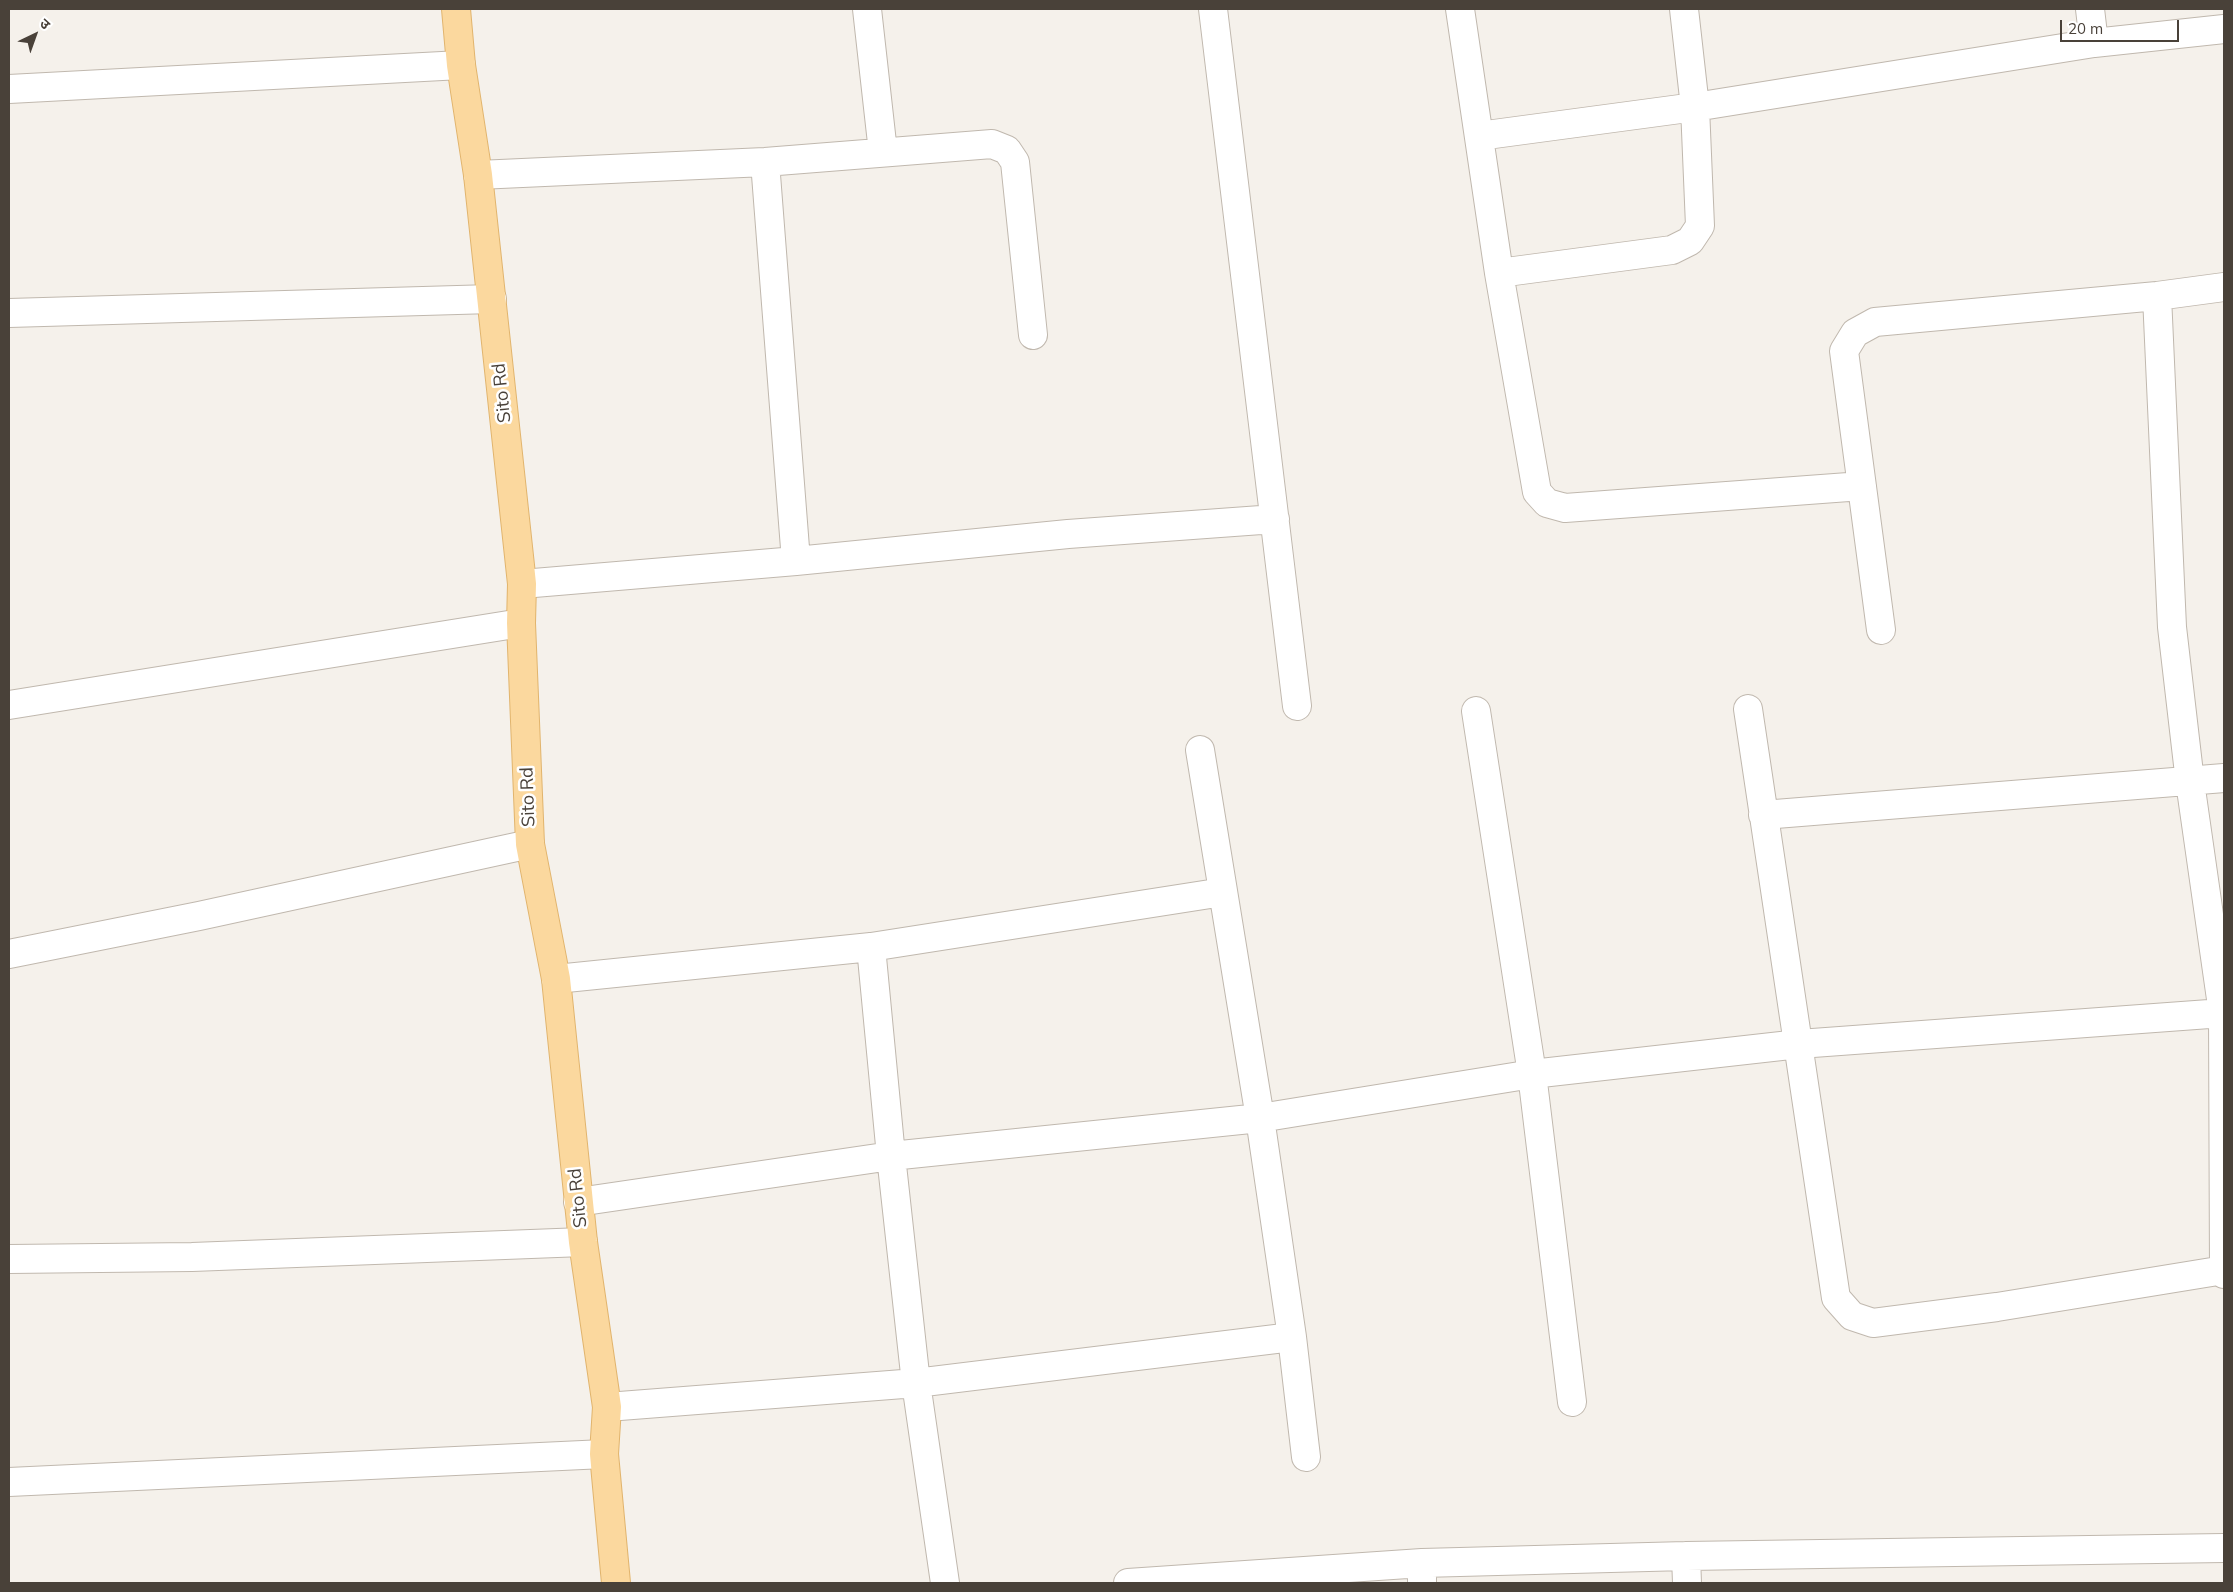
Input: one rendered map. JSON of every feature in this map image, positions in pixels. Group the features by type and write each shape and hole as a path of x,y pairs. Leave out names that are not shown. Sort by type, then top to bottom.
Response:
{"main road":[{"name":"Sito Rd","path":"456,9 461,64 478,175 522,584 521,623 530,844 556,979 578,1202 607,1407 604,1454 616,1583"}],"street":[{"path":"867,9 882,152"},
{"path":"1213,9 1297,706"},
{"path":"1460,9 1499,272 1537,492 1547,503 1565,508 1862,486"},
{"path":"1499,272 1672,250 1690,241 1700,226 1695,107 1684,9"},
{"path":"2090,9 2094,43"},
{"path":"1479,136 1695,107 2094,43 2224,29"},
{"path":"9,89 461,64"},
{"path":"478,175 764,162 992,144 1007,150 1015,162 1033,336"},
{"path":"764,162 796,561"},
{"path":"1881,630 1844,351 1855,333 1875,322 2157,296 2224,286"},
{"path":"1748,709 1800,1044 1836,1298 1852,1316 1873,1324 2224,1272 2223,1013 2190,782 2172,627 2157,296"},
{"path":"9,313 492,298"},
{"path":"522,584 796,561 1068,534 1275,519"},
{"path":"9,705 521,623"},
{"path":"1476,711 1532,1074 1572,1402"},
{"path":"1200,750 1260,1118 1292,1337 1306,1458"},
{"path":"1763,815 2224,778"},
{"path":"9,954 199,916 530,844"},
{"path":"556,979 871,947 1223,892"},
{"path":"871,947 891,1156 916,1383 945,1583"},
{"path":"578,1202 891,1156 1260,1118 1532,1074 1800,1044 2223,1013"},
{"path":"9,1259 192,1257 583,1242"},
{"path":"607,1407 916,1383 1292,1337"},
{"path":"9,1482 604,1454"},
{"path":"1128,1583 1422,1573 1686,1556 2224,1548"},
{"path":"1686,1556 1686,1583"}]}
